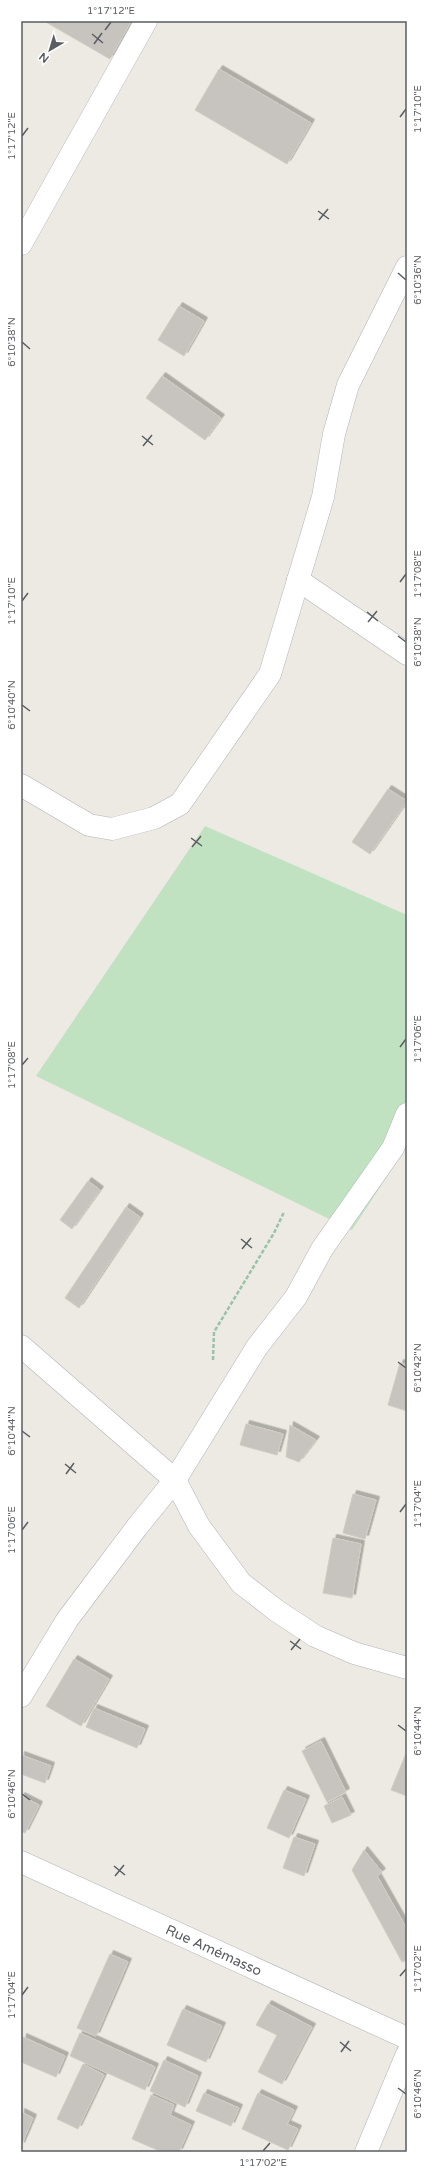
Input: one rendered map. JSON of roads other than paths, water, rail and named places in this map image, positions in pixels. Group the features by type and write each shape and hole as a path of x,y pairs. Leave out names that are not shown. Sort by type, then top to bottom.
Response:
{"street":[{"path":"21,244 146,21"},
{"path":"21,785 89,825 112,829 154,818 180,804 270,674 323,497 334,434 348,385 407,267"},
{"path":"298,580 407,654"},
{"path":"21,1696 67,1620 137,1527 175,1480 257,1347 296,1297 322,1249 393,1148 407,1114"},
{"path":"21,1346 175,1480 199,1526 241,1583 277,1611 314,1636 354,1653 407,1668"},
{"name":"Rue Amémasso","path":"21,1862 407,2038"},
{"path":"366,2152 407,2054"}]}
